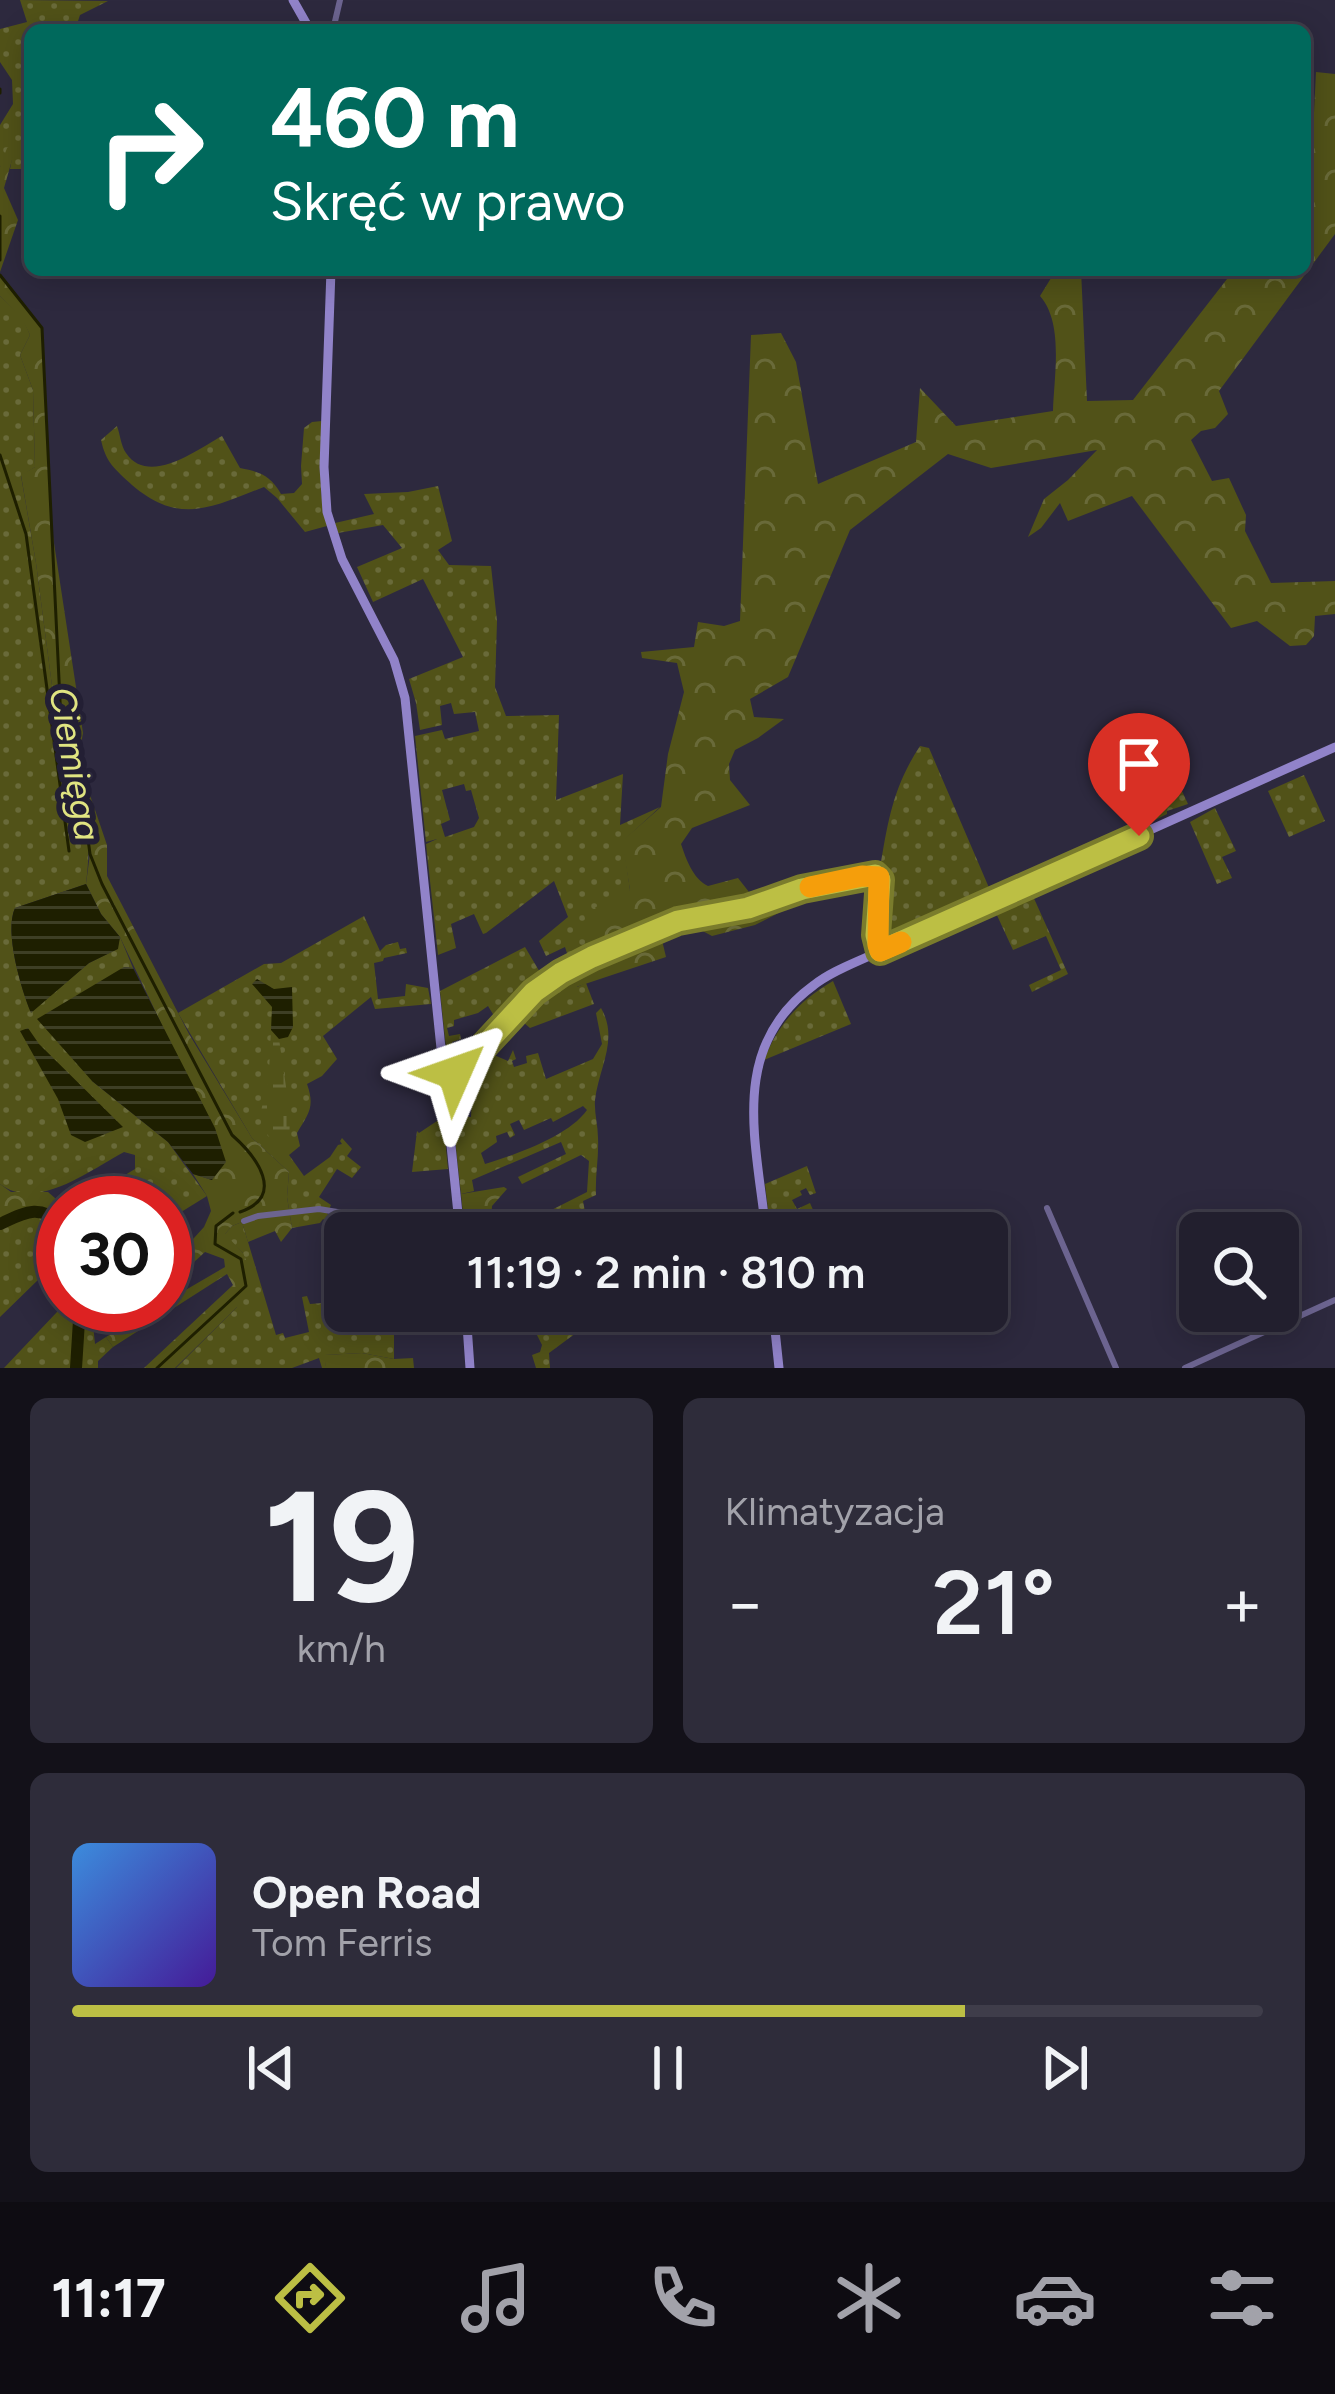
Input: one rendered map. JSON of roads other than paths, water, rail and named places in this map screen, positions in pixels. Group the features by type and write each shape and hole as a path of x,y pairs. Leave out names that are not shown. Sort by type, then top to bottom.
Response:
{"street":[{"path":"331,276 326,505 338,550 392,653 405,698 458,1212"},
{"path":"764,1212 754,1076 780,1019 810,988 880,951 1335,747"},
{"path":"446,1092 542,986 592,957 678,921 875,875 880,880 876,935 880,951"},
{"path":"444,1071 459,1073"},
{"path":"1046,1208 1116,1368"},
{"path":"244,1221 319,1209 337,1212"},
{"path":"1185,1368 1335,1300"},
{"path":"467,1332 470,1368"},
{"path":"775,1332 779,1368"}],"waterway":[{"name":"Ciemięga","path":"0,216 0,260"},
{"name":"Ciemięga","path":"0,275 42,328 61,721 90,854 232,1135 263,1176 262,1196 240,1212"},
{"path":"0,455 26,534 69,851"},
{"path":"0,1224 36,1213"},
{"name":"Ciemięga","path":"157,1368 246,1286 241,1259 215,1244 216,1226 233,1213"},
{"path":"76,1368 78,1332"}]}
